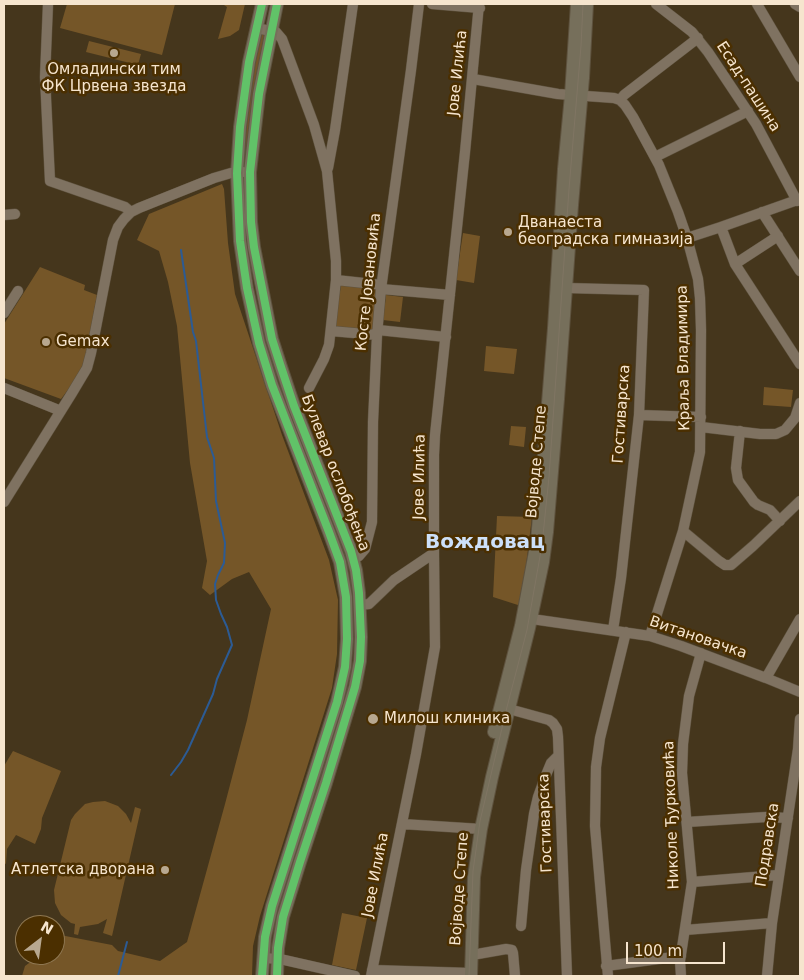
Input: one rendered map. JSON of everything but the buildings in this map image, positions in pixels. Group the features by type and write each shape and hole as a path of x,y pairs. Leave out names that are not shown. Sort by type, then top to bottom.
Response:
{"main road":[{"name":"Булевар ослобођења","path":"262,4 245,88 240,128 237,173 240,241 247,288 259,343 272,385 340,562 347,610 345,667 339,697 274,899 265,937 262,976"},
{"name":"Булевар ослобођења","path":"276,4 259,94 250,172 253,239 272,339 294,406 345,534 353,559 360,605 361,653 354,693 285,910 279,938 277,976"},
{"name":"Војводе Степе","path":"466,974 468,873 491,745 543,562 547,532 566,288 576,96 577,4"},
{"name":"Војводе Степе","path":"466,974 472,955 477,829 509,709 527,618 537,541 552,356 564,169 576,96 587,4"},
{"path":"344,585 357,583"},
{"path":"323,746 337,749"}],"street":[{"path":"48,4 46,77 50,181 125,207 131,212"},
{"path":"327,171 354,4"},
{"name":"Косте Јовановића","path":"353,559 359,556 365,549 372,522 373,422 382,287 419,4"},
{"path":"432,4 480,6"},
{"name":"Есад-пашина","path":"656,4 698,38 748,111 798,200"},
{"path":"757,4 800,77"},
{"path":"795,4 800,7"},
{"name":"Јове Илића","path":"371,973 436,647 434,455 480,6"},
{"path":"256,28 279,34 286,48 327,171 336,261 336,280 327,351 309,388"},
{"path":"473,80 576,96 617,99 698,38"},
{"name":"Краља Владимира","path":"617,99 625,105 633,117 655,157 670,191 687,238 698,278 700,298 701,422 698,464 683,531 650,636"},
{"path":"655,157 748,111"},
{"path":"318,140 325,143 333,139"},
{"path":"4,502 88,364 112,240 118,227 131,212 214,178 250,172"},
{"path":"687,238 798,200"},
{"path":"762,212 800,271"},
{"path":"4,216 15,214"},
{"path":"721,227 735,264 800,364"},
{"path":"735,264 778,236"},
{"path":"336,280 450,295"},
{"name":"Гостиварска","path":"566,288 644,290 639,415 622,578 614,630"},
{"path":"4,313 18,291"},
{"path":"331,330 446,337"},
{"path":"4,388 61,411"},
{"path":"639,415 701,422 740,431 771,435 788,427 795,418 800,404"},
{"path":"740,431 736,468 738,480 754,502 770,510 780,521"},
{"path":"683,531 719,562 726,566 731,565 800,501"},
{"path":"360,605 369,604 394,580 434,553"},
{"name":"Витановачка","path":"527,618 650,636 701,653 800,692"},
{"path":"766,678 800,620"},
{"path":"626,632 600,738 596,766 595,826 607,971 681,956"},
{"name":"Николе Ђурковића","path":"681,976 681,956 692,882 682,773 683,744 689,696 701,653"},
{"path":"509,709 554,723 557,733 558,756"},
{"name":"Подравска","path":"767,976 778,875 798,750 800,719"},
{"name":"Гостиварска","path":"521,926 523,894 536,806 550,765 558,756"},
{"name":"Гостиварска","path":"558,756 567,976"},
{"path":"686,822 766,817 788,818"},
{"path":"402,824 477,829"},
{"path":"692,882 778,875"},
{"path":"686,930 772,923"},
{"path":"472,955 506,949 512,950 515,976"},
{"path":"263,958 277,958 355,976"},
{"path":"371,973 466,974"}],"shaded area":[{"path":"67,4 175,4 162,55 60,28"},
{"path":"224,4 245,4 239,30 230,36 218,39 227,7"},
{"path":"263,33 265,34 246,160 243,160 241,142 258,37"},
{"name":"Омладински тим ФК Црвена звезда","path":"89,41 141,54 138,65 86,52"},
{"path":"222,184 224,189 228,243 235,294 282,435 329,560 338,600 337,654 332,688 260,916 253,946 252,976 22,976 26,965 65,965 65,936 112,945 118,951 160,961 187,942 247,720 271,609 249,572 232,579 210,595 202,588 207,561 190,463 177,326 168,282 159,251 137,240 149,214"},
{"path":"463,233 480,236 474,283 456,280"},
{"name":"Gemax","path":"40,267 85,285 84,290 97,295 85,360 77,378 61,399 4,378 4,324"},
{"path":"341,285 377,289 373,330 334,327"},
{"path":"386,295 403,297 400,322 383,320"},
{"path":"486,346 517,349 514,374 484,371"},
{"path":"764,387 793,390 791,407 763,405"},
{"path":"511,426 526,427 524,447 509,445"},
{"path":"497,516 532,517 521,606 493,597"},
{"path":"13,751 61,771 42,818 41,829 35,844 16,835 7,849 6,864 4,863 4,766"},
{"path":"105,801 118,806 131,823 135,807 141,809 112,936 103,933 107,919 98,924 80,927 78,935 74,934 75,924 65,918 65,915 61,915 55,903 54,890 71,820 85,804"},
{"path":"342,913 367,918 356,970 332,965"}],"waterway":[{"path":"171,775 188,750 232,645 216,600 215,584 224,563 225,543 216,501 214,458 207,437 196,341 181,250"},
{"path":"118,976 127,942"}],"tram line":[{"path":"469,976 473,871 480,821 527,630 542,545 549,477 583,4"}],"cycle path":[{"path":"262,4 249,62 240,127 237,173 240,241 247,288 259,343 272,385 340,562 346,597 347,639 345,667 337,702 272,906 265,937 262,976"},
{"path":"277,4 259,94 250,172 251,222 254,247 272,339 294,406 351,551 359,593 361,637 360,661 355,687 283,917 278,948 277,976"}],"place":[{"name":"Омладински тим ФК Црвена звезда","path":"114,53"},
{"name":"Дванаеста београдска гимназија","path":"508,232"},
{"name":"Gemax","path":"46,342"},
{"name":"Милош клиника","path":"373,719"},
{"name":"Атлетска дворана","path":"165,870"}],"district":[{"name":"Вождовац","path":"485,543"}]}
